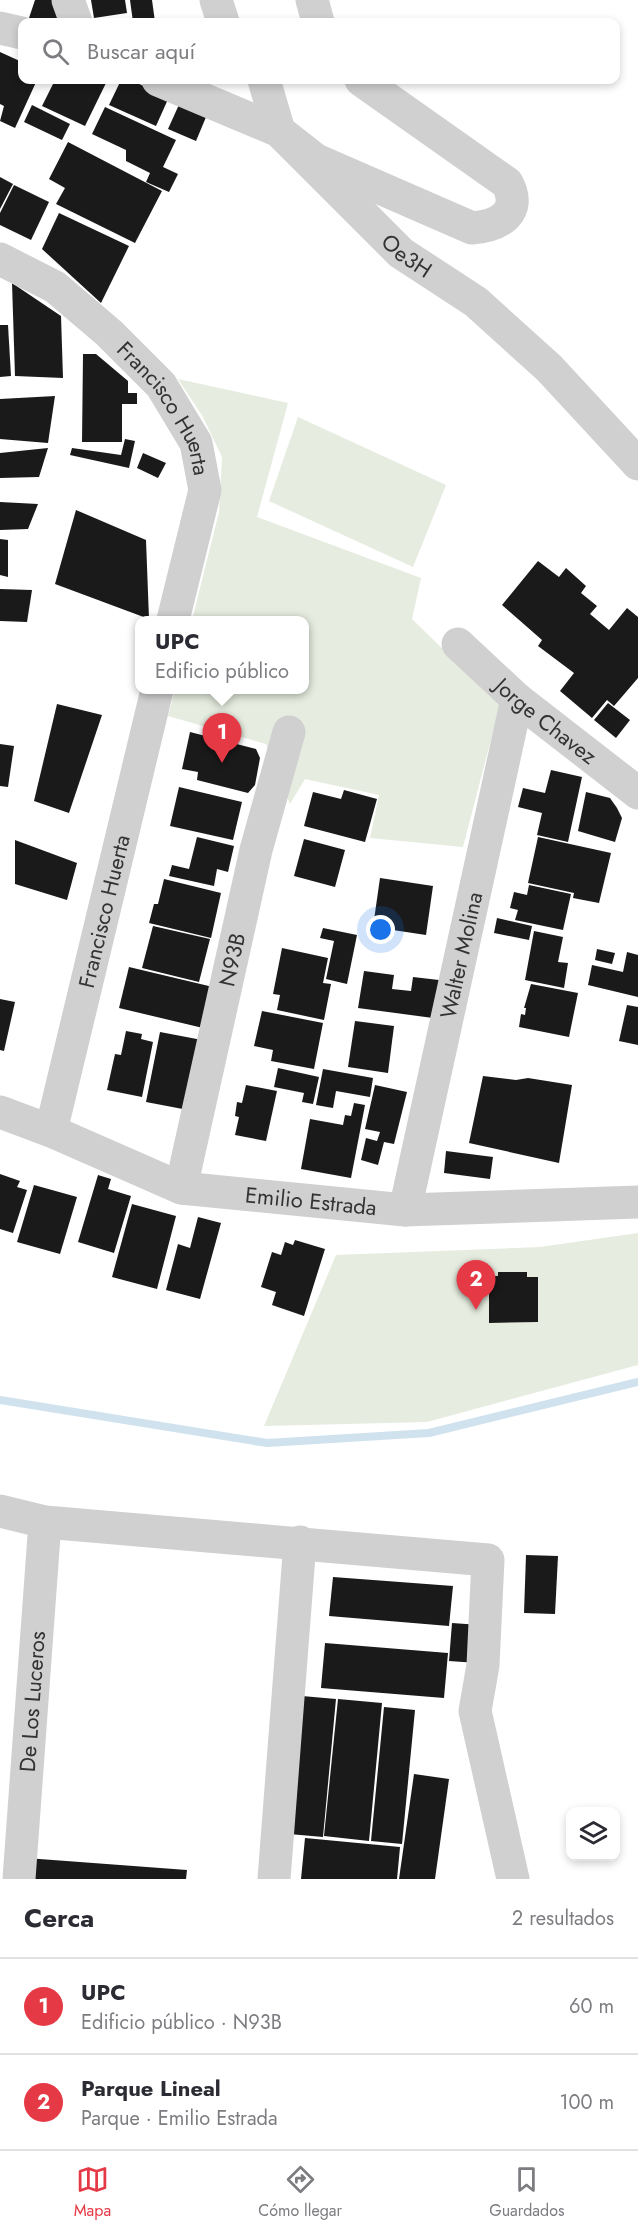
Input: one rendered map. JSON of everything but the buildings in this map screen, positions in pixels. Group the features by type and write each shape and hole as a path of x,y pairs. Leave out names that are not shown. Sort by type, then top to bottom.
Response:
{"street":[{"path":"68,0 75,18"},
{"path":"216,0 222,18"},
{"path":"312,0 317,18"},
{"path":"0,28 18,32"},
{"name":"Oe3H","path":"168,84 279,130 401,253 476,302 549,368 638,464"},
{"path":"265,84 279,130 316,159 472,228 490,227 504,218 512,206 513,193 507,183 368,84"},
{"name":"Francisco Huerta","path":"0,259 55,287 110,333 161,385 196,443 205,490 175,616"},
{"name":"Jorge Chavez","path":"458,644 517,699 638,793"},
{"name":"Francisco Huerta","path":"51,1131 156,694"},
{"name":"Walter Molina","path":"405,1210 517,699"},
{"name":"N93B","path":"181,1188 256,850 289,732"},
{"name":"Emilio Estrada","path":"0,1112 51,1131 181,1188 405,1210 638,1202"},
{"path":"0,1511 45,1522 300,1542 488,1560 483,1665 475,1711 513,1879"},
{"name":"De Los Luceros","path":"18,1879 45,1522"},
{"path":"274,1879 300,1542"}],"shaded area":[{"path":"178,379 288,403 257,517 421,578 412,619 500,705 463,847 370,838 379,795 305,779 290,804 266,744 168,716 174,694 309,694 309,616 193,616 219,512 222,457 203,417"},
{"path":"298,417 446,485 413,567 269,501"},
{"path":"638,1233 638,1365 427,1422 264,1426 336,1255 540,1247"}],"waterway":[{"path":"0,1400 267,1443 429,1433 638,1382"}],"place":[{"name":"UPC","path":"222,763"},
{"name":"Parque Lineal","path":"476,1310"}]}
